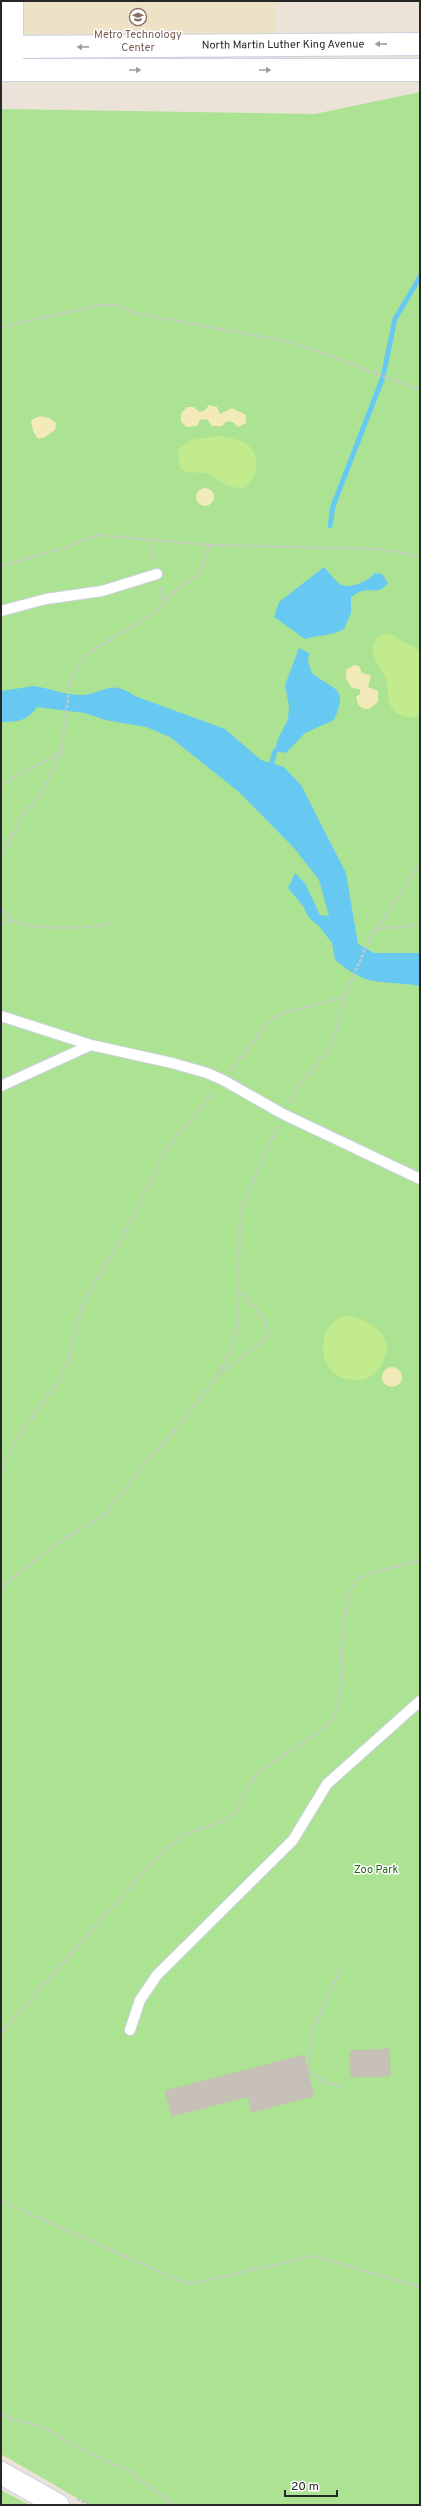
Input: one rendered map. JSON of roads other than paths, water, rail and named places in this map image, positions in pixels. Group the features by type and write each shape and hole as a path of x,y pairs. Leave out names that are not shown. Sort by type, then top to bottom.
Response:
{"main road":[{"path":"12,1 6,47 6,70 420,70"},
{"name":"North Martin Luther King Avenue","path":"6,47 420,44"},
{"path":"1,2473 58,2505"}],"lane":[{"path":"1,611 46,599 102,591 158,574"},
{"path":"1,1016 91,1045 172,1063 207,1073 223,1080 283,1114 420,1179"},
{"path":"1,1086 91,1045"},
{"path":"130,2030 140,2000 157,1975 293,1840 327,1784 420,1701"}],"water":[{"path":"324,567 340,584 344,586 359,584 375,573 382,574 388,583 385,587 379,590 362,591 351,597 351,613 344,629 334,633 305,639 274,617 279,602"},
{"path":"299,648 309,653 308,662 312,673 337,690 340,701 334,720 305,733 286,753 275,751 277,741 288,719 289,706 285,685"},
{"path":"34,686 77,695 83,695 114,687 119,688 135,696 225,729 261,760 284,767 301,785 346,873 358,944 374,953 420,953 420,986 368,980 353,973 335,960 332,943 318,925 309,918 303,906 288,888 295,873 305,883 320,915 329,916 319,880 294,848 239,792 170,737 146,727 105,720 85,713 37,707 34,712 22,720 1,722 1,691"}],"waterway":[{"path":"330,526 333,506 383,377 395,319 420,277"},
{"path":"270,769 275,751"}],"place":[{"name":"Metro Technology Center","path":"138,17"}],"park label":[{"name":"Zoo Park","path":"376,1870"}]}
